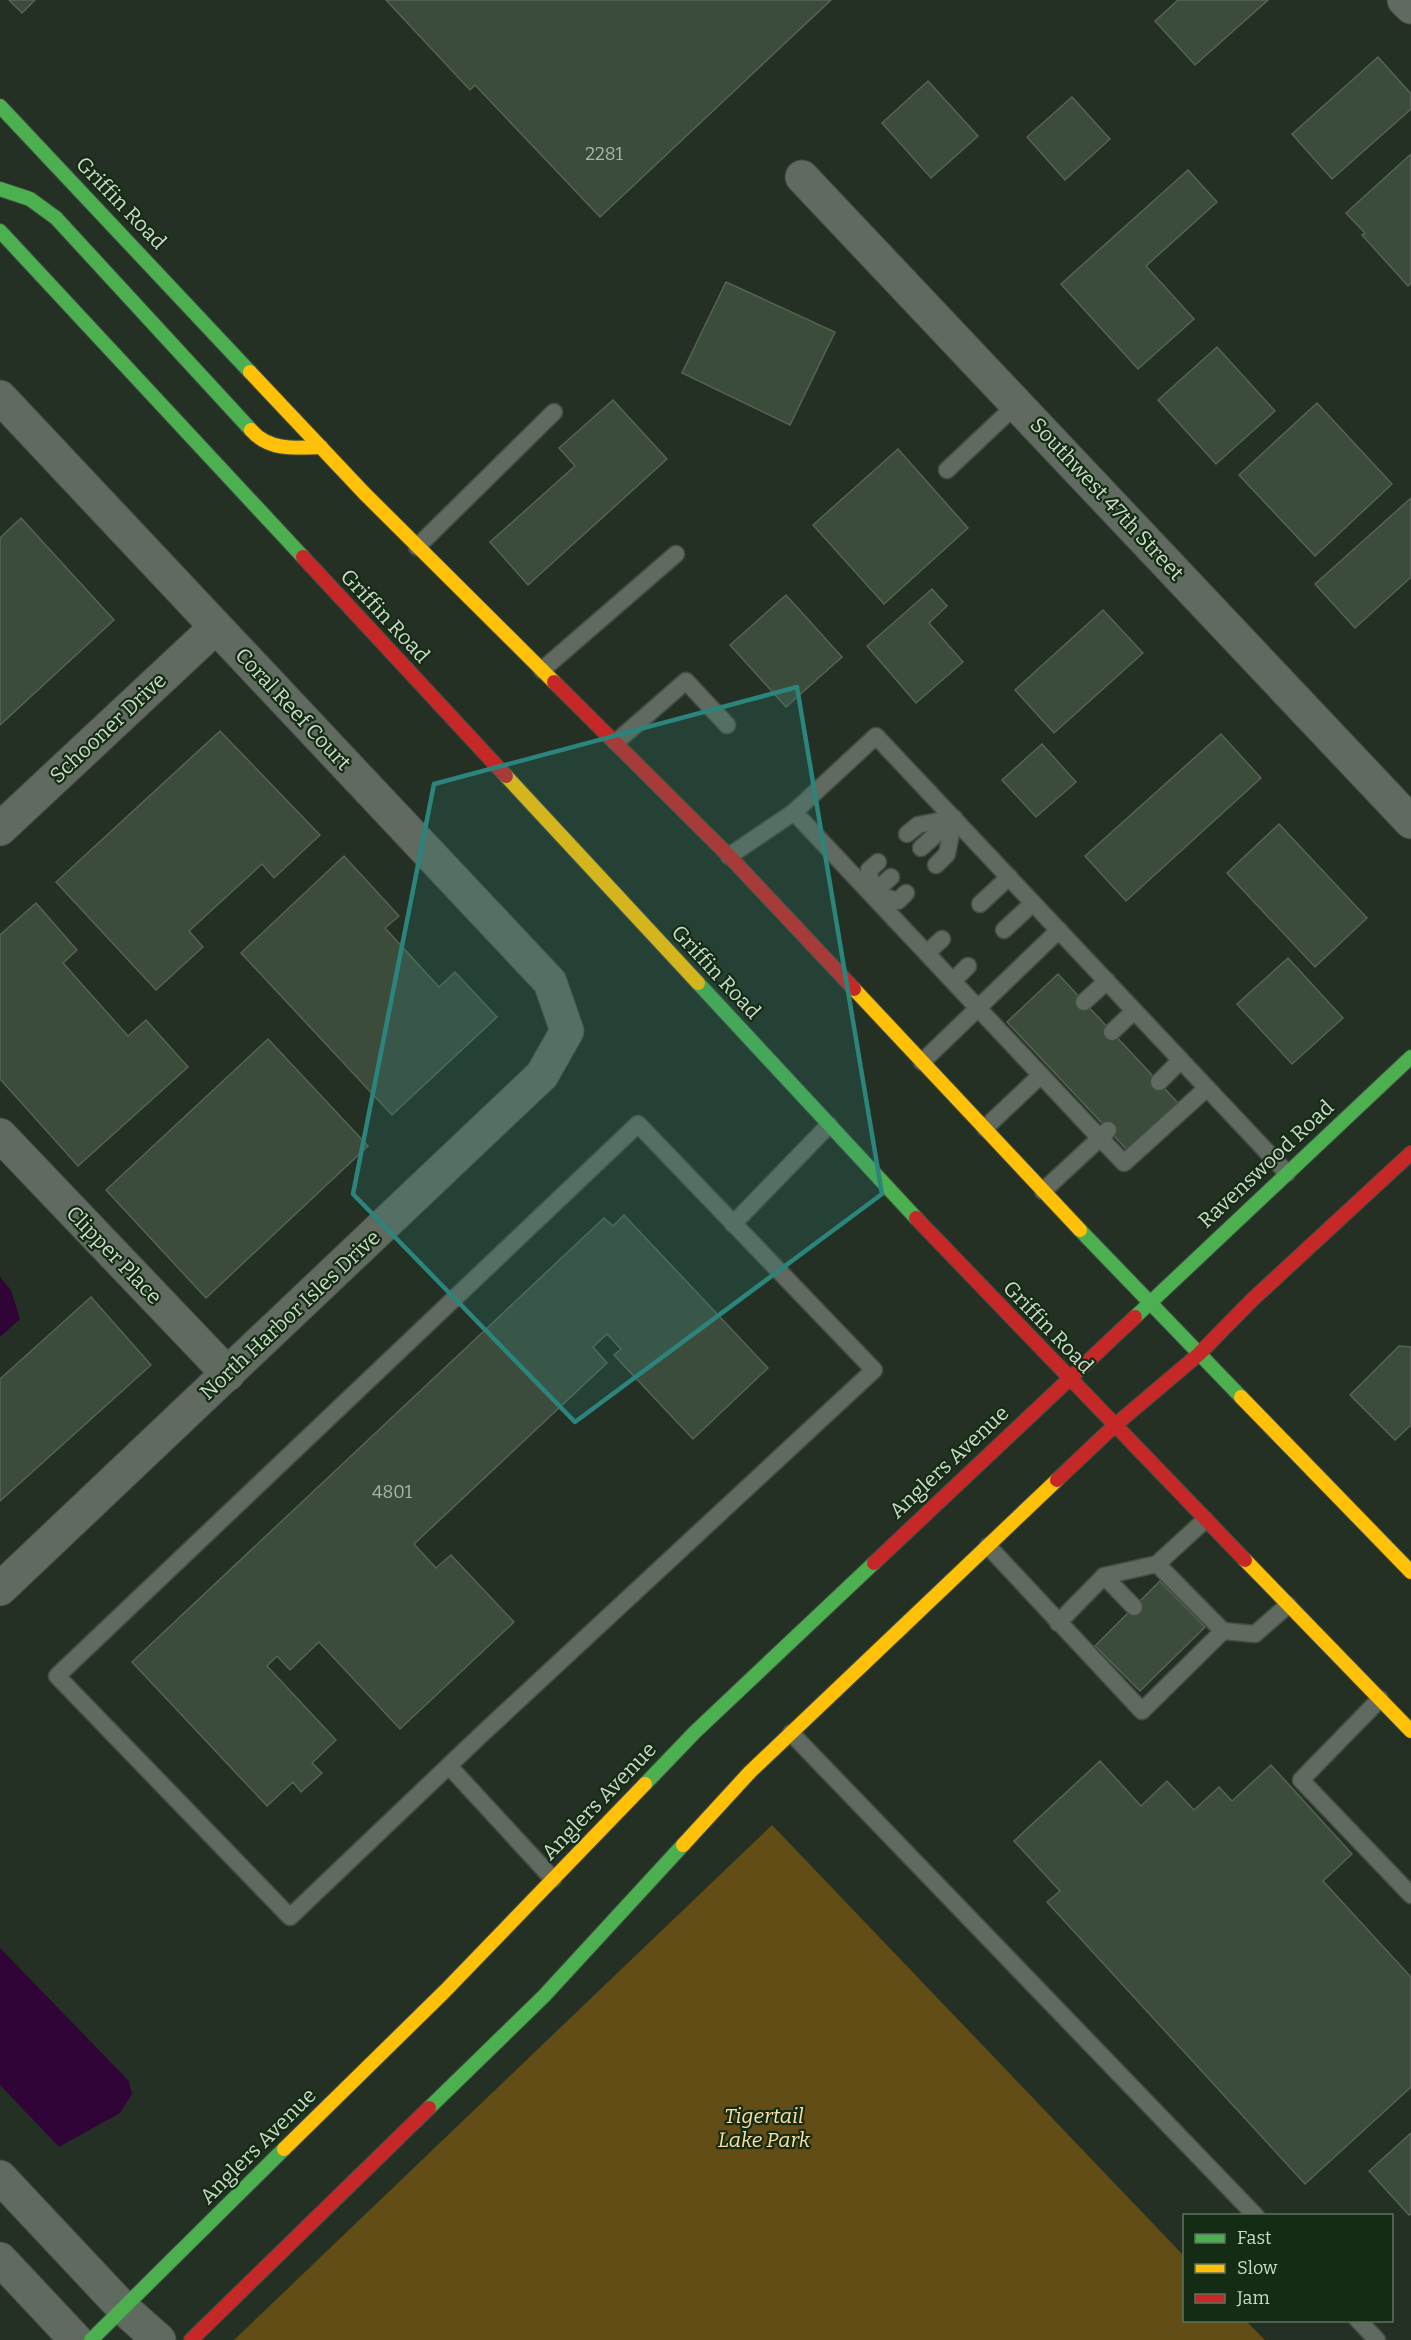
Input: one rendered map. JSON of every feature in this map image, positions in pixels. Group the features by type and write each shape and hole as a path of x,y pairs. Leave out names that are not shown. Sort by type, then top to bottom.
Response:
{"main road":[{"name":"Griffin Road","path":"2,111 417,547 729,856 1043,1191 1411,1572"},
{"path":"0,189 21,193 41,204 56,218 254,434 268,445 284,448 321,447"},
{"name":"Griffin Road","path":"0,231 829,1125 1069,1380 1411,1731"},
{"name":"Ravenswood Road","path":"1150,1303 1411,1057"},
{"path":"191,2340 544,1996 750,1772 1114,1426 1199,1354 1252,1300 1411,1153"},
{"name":"Anglers Avenue","path":"91,2340 445,1991 695,1732 1150,1303"}],"street":[{"path":"1404,0 1411,7"},
{"name":"Southwest 47th Street","path":"802,177 1411,822"},
{"name":"Coral Reef Court","path":"0,398 550,982 567,1031"},
{"name":"Schooner Drive","path":"0,829 216,627"},
{"name":"North Harbor Isles Drive","path":"0,1589 542,1076 567,1031"},
{"name":"Clipper Place","path":"0,1135 228,1374"},
{"path":"0,2177 123,2308 159,2340"},
{"path":"0,2259 76,2340"}],"lane":[{"path":"947,470 1017,404"},
{"path":"417,547 554,412"},
{"path":"542,670 676,554"},
{"path":"616,742 686,681 727,725"},
{"path":"729,856 794,812 876,736 1287,1173"},
{"path":"794,812 979,1008 1030,1055 1041,1075 1057,1084 1104,1134 1124,1162 1207,1088"},
{"path":"908,834 918,825 954,818"},
{"path":"921,848 954,818"},
{"path":"936,865 947,854 954,818"},
{"path":"872,894 869,870 878,862"},
{"path":"872,894 891,877"},
{"path":"980,904 1009,877"},
{"path":"872,894 898,901 906,893"},
{"path":"1004,930 1033,903"},
{"path":"922,1062 1059,930"},
{"path":"927,953 942,939"},
{"path":"953,981 968,966"},
{"path":"1084,1002 1107,981"},
{"path":"1112,1032 1134,1011"},
{"path":"1159,1082 1180,1061"},
{"path":"985,1128 1041,1075"},
{"path":"638,1124 733,1224 874,1370 290,1917 57,1676 638,1124"},
{"path":"733,1224 829,1125"},
{"path":"1043,1191 1104,1134"},
{"path":"1058,1623 1104,1576 1157,1563 1205,1520"},
{"path":"988,1546 1142,1712 1185,1658 1223,1631"},
{"path":"1157,1563 1223,1631 1255,1634 1288,1605"},
{"path":"1104,1576 1134,1607"},
{"path":"1380,1699 1301,1780 1411,1895"},
{"path":"791,1733 1255,2214"},
{"path":"449,1766 553,1879"},
{"path":"1360,2322 1377,2340"}],"highlighted area":[{"path":"797,687 882,1194 575,1422 353,1194 434,784"}],"green space":[{"name":"Tigertail Lake Park","path":"772,1825 1183,2255 1183,2322 1247,2322 1265,2340 234,2340"}],"shaded area":[{"path":"0,1277 11,1290 20,1319 0,1337"},
{"path":"0,1948 129,2081 132,2094 120,2113 59,2147 0,2085"}],"building":[{"path":"9,0 35,0 22,13"},
{"path":"386,0 831,0 600,217 475,85 470,90"},
{"path":"1178,0 1268,0 1195,65 1155,21"},
{"path":"1378,57 1411,94 1411,109 1332,179 1292,134"},
{"path":"928,81 978,136 931,178 882,123"},
{"path":"1072,97 1110,139 1065,180 1027,137"},
{"path":"1411,154 1411,283 1408,286 1362,235 1365,233 1346,213"},
{"path":"1188,170 1217,202 1146,266 1194,319 1138,369 1061,284"},
{"path":"726,282 835,332 790,425 682,373"},
{"path":"1217,347 1275,411 1216,464 1158,400"},
{"path":"613,400 667,459 528,585 490,542 575,466 559,448"},
{"path":"1317,403 1392,484 1315,556 1239,475"},
{"path":"898,449 968,528 884,604 813,525"},
{"path":"1411,498 1411,577 1355,628 1315,584"},
{"path":"21,518 114,620 0,725 0,538"},
{"path":"932,589 947,606 929,623 963,662 916,703 867,646"},
{"path":"786,595 842,657 786,707 730,645"},
{"path":"1103,610 1143,653 1054,733 1015,690"},
{"path":"220,731 320,835 274,878 262,864 189,931 203,947 156,990 56,882"},
{"path":"1221,734 1261,778 1126,901 1085,856"},
{"path":"1042,744 1076,782 1036,817 1002,780"},
{"path":"1279,824 1367,918 1315,967 1227,873"},
{"path":"344,856 399,916 385,928 439,987 455,972 497,1017 392,1115 241,953"},
{"path":"36,903 77,950 63,963 128,1036 146,1020 188,1067 78,1166 0,1079 0,935"},
{"path":"1288,958 1343,1018 1292,1064 1237,1004"},
{"path":"1058,974 1178,1103 1128,1151 1007,1022"},
{"path":"268,1039 368,1146 206,1298 106,1190"},
{"path":"624,1215 768,1368 693,1439 614,1355 621,1349 607,1334 593,1347 607,1363 414,1544 436,1568 451,1555 514,1622 400,1729 319,1642 290,1670 277,1656 267,1666 336,1740 312,1763 322,1773 301,1792 293,1782 267,1806 132,1662 604,1218 613,1226"},
{"path":"91,1297 151,1365 0,1501 0,1379"},
{"path":"1399,1346 1411,1347 1411,1425 1395,1440 1350,1395"},
{"path":"1160,1581 1205,1627 1140,1691 1095,1646"},
{"path":"1100,1761 1141,1806 1167,1781 1194,1810 1219,1787 1232,1801 1271,1765 1352,1854 1323,1881 1411,1977 1411,2087 1305,2184 1047,1902 1060,1891 1014,1841"},
{"path":"1411,2133 1411,2214 1409,2215 1369,2171"}],"traffic: fast":[{"path":"0,106 250,372"},
{"path":"0,189 30,199 56,218 251,430"},
{"path":"0,231 303,557"},
{"path":"698,983 916,1218"},
{"path":"1135,1317 1411,1057"},
{"path":"1080,1230 1241,1397"},
{"path":"645,1784 695,1732 874,1563"},
{"path":"429,2108 544,1996 683,1845"},
{"path":"91,2340 284,2149"}],"traffic: slow":[{"path":"250,372 365,494 554,682"},
{"path":"251,430 258,437 274,445 293,448 321,447"},
{"path":"506,776 698,983"},
{"path":"854,989 1080,1230"},
{"path":"1241,1397 1411,1572"},
{"path":"683,1845 750,1772 1057,1480"},
{"path":"1245,1560 1411,1731"},
{"path":"284,2149 445,1991 645,1784"}],"traffic: jam":[{"path":"303,557 506,776"},
{"path":"554,682 729,856 854,989"},
{"path":"1057,1480 1114,1426 1199,1354 1252,1300 1411,1153"},
{"path":"916,1218 1245,1560"},
{"path":"874,1563 1135,1317"},
{"path":"191,2340 429,2108"}]}
